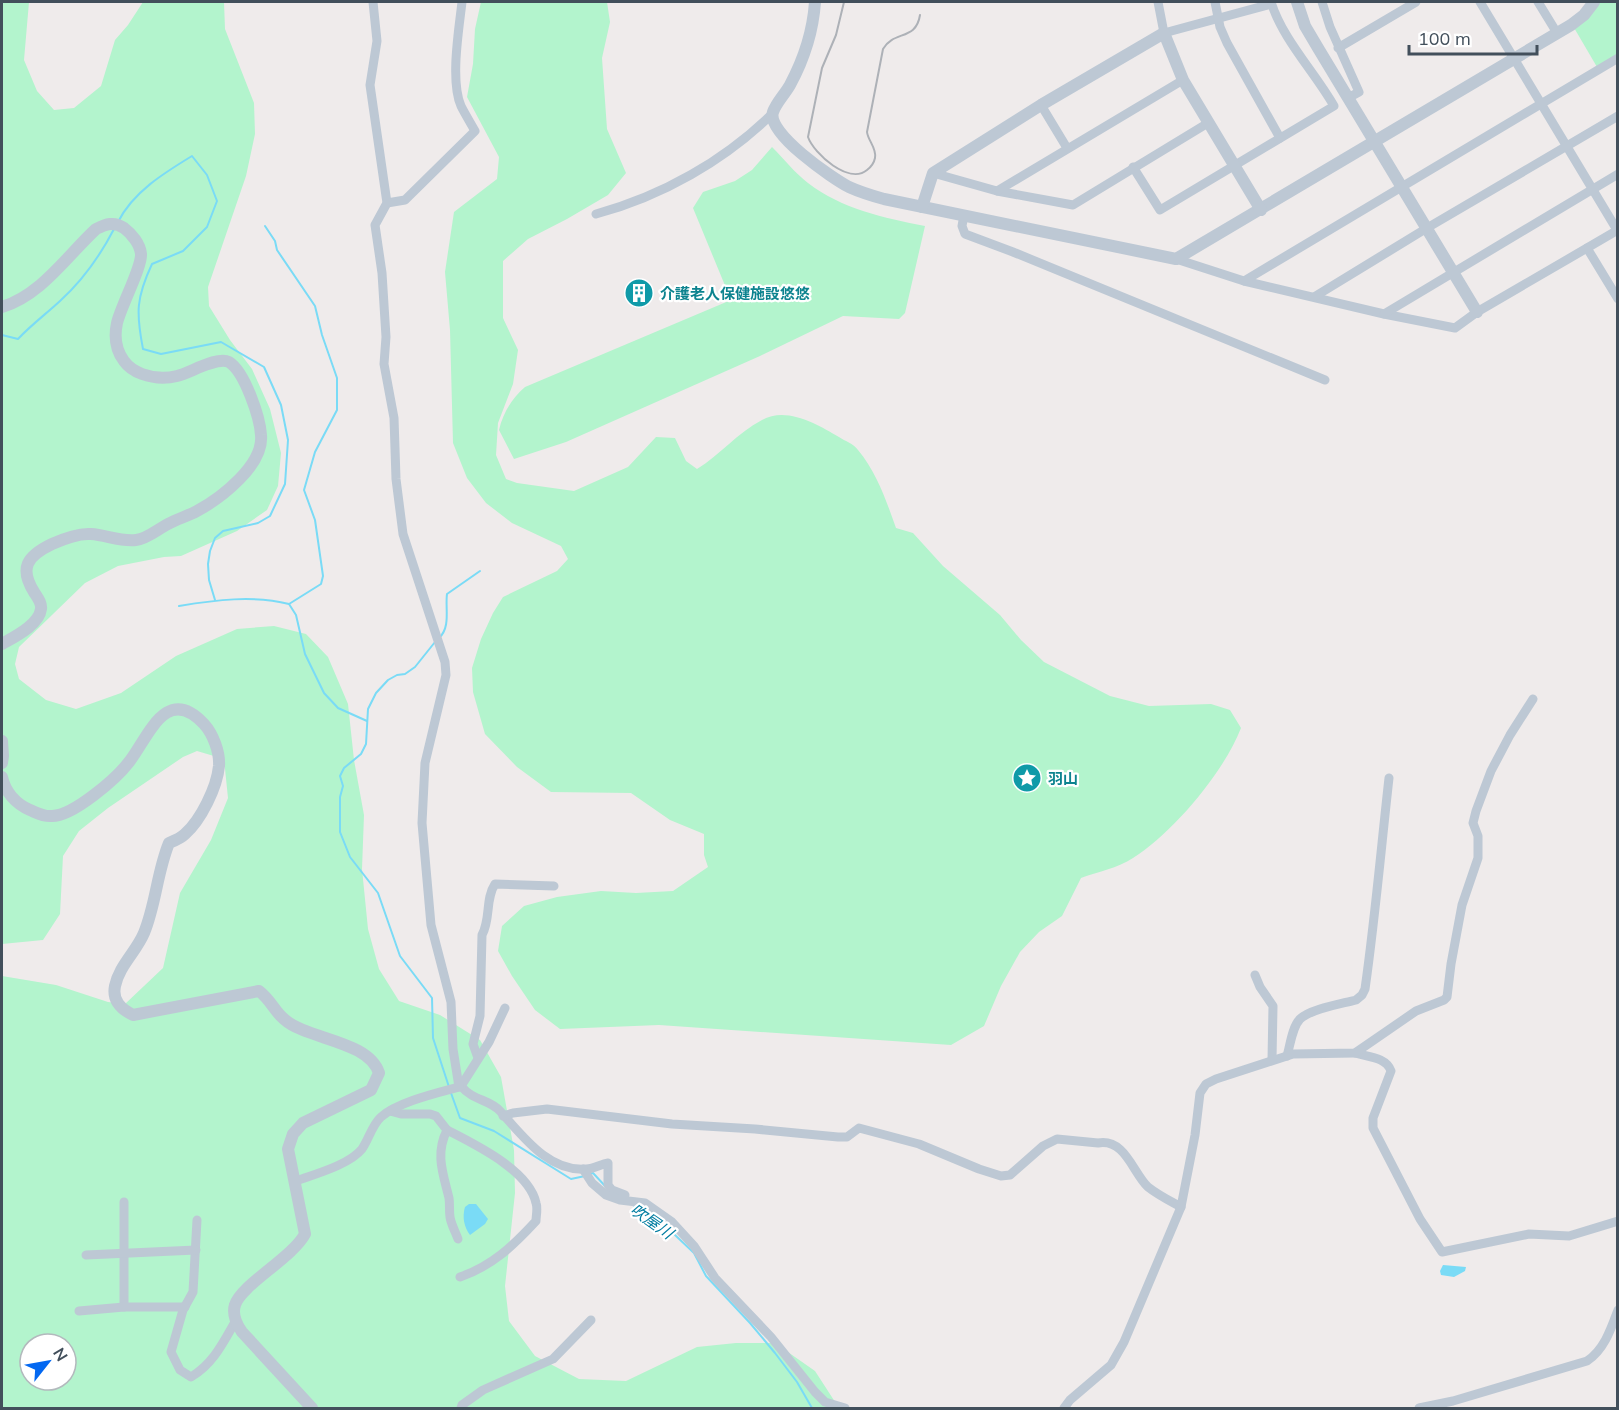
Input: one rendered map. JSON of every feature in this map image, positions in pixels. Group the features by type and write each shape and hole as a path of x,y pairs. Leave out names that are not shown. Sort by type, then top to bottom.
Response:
{"street":[{"path":"374,2 377,41 370,85 387,203 375,225 382,273 386,337 384,364 394,418 396,478 403,534 445,662 446,675 425,763 422,823 431,925 451,1002 453,1049 460,1086 468,1095 500,1111 541,1154 558,1164 588,1170 607,1162 608,1185 612,1190 625,1196"},
{"path":"387,203 405,200 475,131 460,104 456,74 456,41 462,2"},
{"path":"596,214 646,197 712,162 748,136 773,113 800,64 811,32 815,2"},
{"path":"1158,2 1164,33 1182,80 1261,210"},
{"path":"1215,2 1218,18 1239,69 1280,138"},
{"path":"1297,2 1305,26 1477,312"},
{"path":"1322,2 1338,48 1359,92 1348,98"},
{"path":"1338,48 1416,2"},
{"path":"773,113 773,119 779,132 807,159 851,188 878,198 1176,259 1244,281 1455,328 1477,312 1617,230 1480,2"},
{"path":"1538,2 1557,33"},
{"path":"1176,259 1557,33 1584,15 1594,2"},
{"path":"922,207 933,173 1041,105 1164,33 1271,3 1296,50 1334,106 1160,210 1133,167"},
{"path":"1244,281 1617,58"},
{"path":"998,191 1182,80"},
{"path":"1041,105 1067,148"},
{"path":"1314,297 1617,116"},
{"path":"933,173 998,191 1072,205 1208,123"},
{"path":"1384,314 1617,174"},
{"path":"964,215 962,226 965,234 1022,255 1325,380"},
{"path":"2,308 15,303 43,284 96,230 106,223 120,225 129,231 137,242 141,255 115,335 117,349 123,360 134,371 149,377 164,378 177,376 219,361 228,362 239,375 252,400 262,438 261,452 251,466 219,496 197,511 142,539 127,540 90,534 71,538 36,553 28,562 25,571 27,580 39,600 41,608 37,619 2,644"},
{"path":"1587,248 1616,294"},
{"path":"1355,1053 1399,1021 1447,997 1450,964 1462,905 1479,858 1478,836 1473,823 1476,811 1491,771 1533,699"},
{"path":"2,777 3,785 9,795 23,807 41,815 52,816 66,813 106,786 129,762 147,734 164,714 174,710 190,712 205,725 215,744 219,759 218,778 199,817 184,836 169,843 143,935 120,971 114,988 120,1009 133,1015 259,991 269,999 283,1019 372,1060 379,1073 371,1090 303,1123 293,1134 288,1149 305,1234 296,1247 244,1292 234,1305 236,1322 242,1332 312,1408"},
{"path":"2,741 2,763"},
{"path":"1287,1056 1296,1026 1302,1018 1356,1000 1365,989 1376,918 1380,854 1389,778"},
{"path":"478,1058 473,1044 480,1016 482,935 488,925 491,891 495,884 554,886"},
{"path":"1255,975 1273,1006 1272,1060"},
{"path":"296,1181 326,1171 356,1155 363,1148 379,1118 390,1111 460,1086 489,1042 505,1008"},
{"path":"1064,1408 1070,1400 1111,1365 1124,1342 1180,1207 1196,1135 1200,1093 1206,1084 1216,1079 1272,1060 1293,1054 1355,1053 1385,1061 1391,1071 1373,1119 1373,1128 1420,1219 1442,1252 1529,1234 1569,1236 1617,1221"},
{"path":"503,1116 547,1109 672,1124 838,1137 848,1137 859,1128 919,1144 1001,1176 1010,1175 1043,1146 1057,1139 1105,1142 1115,1145 1125,1155 1147,1186 1180,1207"},
{"path":"390,1111 436,1116 447,1130 484,1150 507,1166 526,1184 536,1203 536,1221 524,1234 500,1256 480,1270 459,1277"},
{"path":"447,1130 441,1142 440,1156 450,1217 458,1239"},
{"path":"583,1170 592,1183 606,1195 621,1200 645,1203 672,1222 694,1246 715,1278 771,1337 815,1392 825,1402 845,1408"},
{"path":"124,1202 124,1307"},
{"path":"197,1220 193,1292 184,1307 171,1352 180,1370 191,1377 201,1372 216,1356 236,1322"},
{"path":"86,1256 196,1250"},
{"path":"79,1311 124,1307 184,1307"},
{"path":"1419,1408 1453,1401 1587,1361 1594,1357 1608,1336 1617,1311"},
{"path":"461,1408 483,1390 553,1359 591,1320"}],"green space":[{"path":"2,2 29,2 24,60 37,91 54,110 74,108 101,86 115,40 143,2 224,2 225,29 254,103 255,134 246,176 208,287 209,306 230,340 252,369 270,409 281,453 278,486 267,510 237,531 181,556 118,566 85,583 19,647 15,664 19,679 46,700 76,709 121,693 176,656 237,629 274,626 306,634 328,657 348,704 354,760 364,815 362,869 368,929 379,969 399,1001 440,1015 480,1040 501,1077 514,1150 515,1193 505,1286 509,1321 535,1356 579,1379 626,1381 697,1347 736,1343 775,1343 815,1371 839,1408 2,1408 2,976 56,985 108,1002 125,1004 163,968 180,893 211,840 228,798 224,759 197,751 183,757 108,808 79,831 63,856 60,914 43,940 2,944"},
{"path":"481,2 607,2 610,22 602,58 607,129 626,173 608,195 528,239 503,261 503,318 518,350 513,384 498,423 496,455 506,479 517,483 574,491 628,467 656,437 675,438 686,461 697,469 762,420 782,415 802,419 822,427 856,448 876,477 896,528 913,533 943,566 1000,615 1044,662 1110,696 1149,706 1211,704 1230,710 1241,728 1223,763 1210,782 1164,833 1127,861 1081,878 1062,916 1039,932 1020,952 1001,986 984,1026 951,1045 659,1025 560,1029 535,1010 498,951 502,926 524,906 557,897 601,891 636,893 673,891 708,867 704,855 704,834 670,820 631,793 551,792 517,767 485,734 473,692 472,668 481,639 503,597 557,571 568,559 561,546 512,523 486,503 467,478 453,443 450,330 445,272 454,212 497,179 499,157 467,97 473,64 475,29"},
{"path":"1597,2 1617,2 1617,55 1597,67 1573,26"},
{"path":"772,147 803,179 835,200 879,216 925,226 905,313 899,319 843,316 760,356 566,442 514,459 499,430 509,406 525,387 731,300 693,208 703,192 735,181 752,170"}],"water":[{"path":"469,1204 476,1204 488,1219 470,1235 464,1218 465,1207"},
{"path":"1443,1265 1466,1267 1465,1271 1454,1277 1441,1275"}],"waterway":[{"path":"118,222 124,211 141,192 160,176 192,156 207,175 217,201 207,227 183,251 152,264 140,296 139,325 143,349 161,354 221,342 264,367 281,405 288,440 285,484 270,516 258,523 223,531 215,538 208,564 209,580 215,600"},
{"path":"265,226 275,241 277,250 315,306 337,378 337,410 315,452 304,490 315,520 323,576 321,584 289,604"},
{"path":"2,335 18,339 60,301 90,268 114,229"},
{"path":"439,638 443,634 446,623 447,594 480,571"},
{"path":"179,606 220,600 248,599 289,604 296,615 305,654 324,693 338,708 367,721"},
{"path":"435,642 415,667 405,674 388,680 376,693 368,709 366,744 361,754 344,768 340,776 343,786 340,797 340,832 350,857 378,893 400,956 432,998 433,1038 449,1087"},
{"name":"吹屋川","path":"451,1093 460,1118 494,1131 571,1179 585,1176"},
{"name":"吹屋川","path":"590,1174 593,1173 606,1187"},
{"name":"吹屋川","path":"633,1205 675,1235 694,1253 706,1276 775,1353 797,1382 812,1408"}],"railway":[{"path":"844,2 836,35 822,68 808,137 817,151 833,166 851,174 860,174 867,170 875,160 875,151 867,132 883,49 893,39 914,29 920,15"}],"place":[{"name":"介護老人保健施設悠悠","path":"639,293"},
{"name":"羽山","path":"1027,778"}]}
